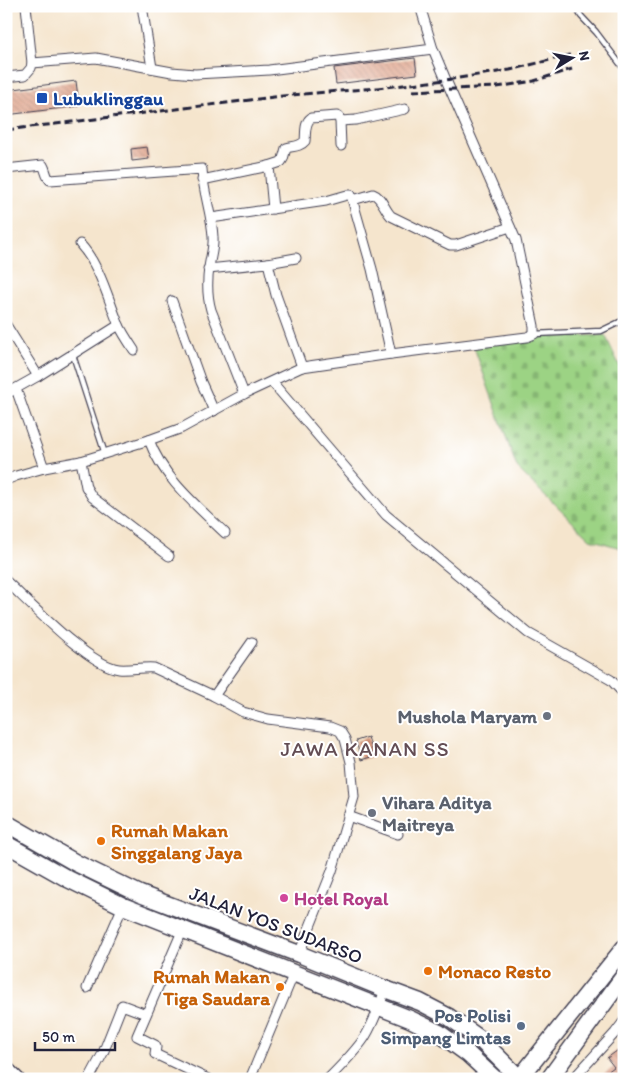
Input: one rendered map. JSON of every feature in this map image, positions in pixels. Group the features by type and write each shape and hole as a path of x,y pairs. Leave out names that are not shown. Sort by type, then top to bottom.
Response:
{"highway":[{"name":"JALAN YOS SUDARSO","path":"6,823 76,863 140,894 420,1002 457,1022 479,1038 520,1079"},
{"name":"JALAN YOS SUDARSO","path":"6,844 68,879 123,906 410,1019 439,1033 468,1054 495,1079"},
{"path":"520,1079 624,948"},
{"path":"549,1079 624,976"}],"street":[{"path":"6,77 25,75 31,68 26,6"},
{"path":"142,6 152,68"},
{"path":"6,480 44,468 105,454 182,428 244,394 302,367 527,337 534,334 518,247 433,49 420,6"},
{"path":"32,63 96,58 172,72 195,74 269,70 433,49"},
{"path":"340,121 356,120 405,109"},
{"path":"202,180 281,162 286,148 298,146 305,141 306,127 308,120 311,118 338,116 342,146"},
{"path":"6,170 43,165 50,180 202,169 202,180 211,218 213,244 208,269 207,293 211,310 244,394"},
{"path":"269,166 273,209"},
{"path":"353,200 376,194 390,216 450,245 456,245 510,227"},
{"path":"211,218 326,201 351,195 372,269 391,354"},
{"path":"80,244 98,271 119,325 134,350"},
{"path":"208,269 296,258"},
{"path":"268,263 278,302 302,367"},
{"path":"172,301 201,382 214,412"},
{"path":"6,325 38,376"},
{"path":"6,394 119,325"},
{"path":"272,382 386,515 528,632 610,680 624,694"},
{"path":"16,388 44,468"},
{"path":"149,440 156,457 179,488 225,533"},
{"path":"81,461 86,487 92,497 169,556"},
{"path":"6,581 60,632 105,665 119,669 154,668 243,712 268,719 330,727 340,731 345,739 351,762 354,797 332,871 299,954"},
{"path":"214,696 252,642"},
{"path":"348,816 398,834"},
{"path":"87,988 123,906"},
{"path":"183,930 137,1034 138,1037 156,1046 155,1054 208,1079"},
{"path":"250,1079 294,973"},
{"path":"328,1079 365,1037 379,1008 385,989"},
{"path":"90,1079 121,1006 123,1005 146,1014"},
{"path":"573,1079 624,1021"},
{"path":"6,1066 18,1079"}],"lane":[{"path":"575,6 624,68"},
{"path":"534,334 601,331 624,320"},
{"path":"73,354 105,454"}],"green space":[{"path":"605,335 624,375 624,549 590,539 517,468 474,347 535,337"}],"building":[{"path":"415,58 417,74 336,84 334,68"},
{"name":"Lubuklinggau","path":"76,81 79,106 6,115 6,90"},
{"path":"147,147 149,159 132,161 131,149"},
{"path":"368,737 374,756 361,760 356,741"},
{"path":"621,1048 624,1053 624,1079 597,1079 614,1067 607,1058"}],"railway":[{"path":"6,130 291,95 446,80 510,70 570,55"},
{"path":"412,91 497,87 534,81 572,69"}],"place":[{"name":"Lubuklinggau","path":"42,98"},
{"name":"Mushola Maryam","path":"547,716"},
{"name":"Vihara Aditya Maitreya","path":"372,813"},
{"name":"Rumah Makan Singgalang Jaya","path":"101,841"},
{"name":"Hotel Royal","path":"284,898"},
{"name":"Monaco Resto","path":"428,971"},
{"name":"Rumah Makan Tiga Saudara","path":"280,987"},
{"name":"Pos Polisi Simpang Limtas","path":"521,1026"}],"district":[{"name":"JAWA KANAN SS","path":"365,748"}]}
